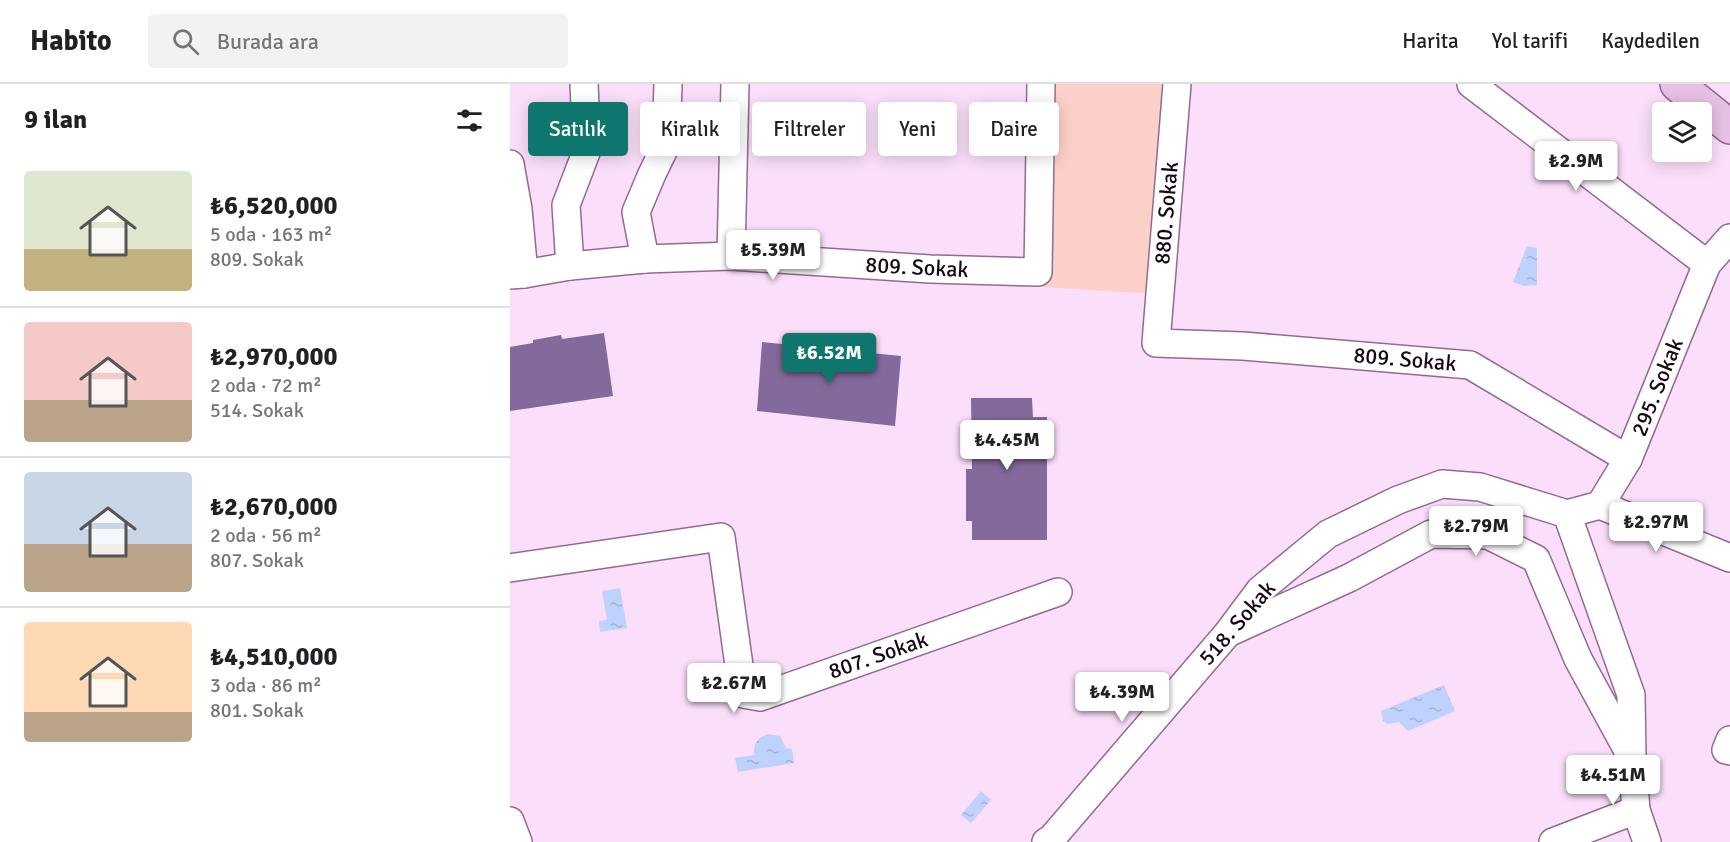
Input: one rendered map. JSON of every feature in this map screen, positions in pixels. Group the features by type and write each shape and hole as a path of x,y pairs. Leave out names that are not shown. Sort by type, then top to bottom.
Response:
{"main road":[{"path":"1677,84 1730,127"}],"street":[{"path":"570,266 566,206 587,150 584,84"},
{"path":"645,260 636,212 666,145 668,84"},
{"path":"731,256 735,84"},
{"name":"809. Sokak","path":"517,274 570,266 731,256 930,269 1038,272 1041,84"},
{"name":"880. Sokak","path":"1156,343 1177,84"},
{"path":"1471,84 1707,264"},
{"path":"510,164 518,209 517,274"},
{"name":"295. Sokak","path":"1600,506 1628,459 1707,264 1730,238"},
{"name":"809. Sokak","path":"1156,343 1243,346 1470,365 1628,459"},
{"name":"518. Sokak","path":"1046,842 1119,762 1227,634 1260,590 1328,534 1398,500 1442,484 1480,487 1567,514"},
{"path":"1647,842 1636,810 1631,695 1567,514 1600,506 1730,558"},
{"path":"1227,634 1349,578 1431,534 1488,535 1536,559 1578,659 1632,758"},
{"name":"807. Sokak","path":"510,568 722,537 743,694 760,697 1058,592"},
{"path":"1553,842 1636,810"},
{"path":"510,821 518,842"}],"shaded area":[{"path":"1049,84 1169,84 1155,294 1042,287 1047,156 1059,156 1059,102 1048,102"}],"water":[{"path":"1527,246 1537,248 1537,285 1524,286 1513,282"},
{"path":"620,588 627,628 600,632 599,621 607,620 602,591"},
{"path":"1444,685 1455,711 1408,731 1399,722 1387,724 1383,721 1381,711"},
{"path":"768,734 780,736 786,748 792,749 794,763 738,772 735,758 754,755 757,742"},
{"path":"981,791 991,800 971,823 961,815"}],"building":[{"path":"604,333 613,396 510,411 510,347 561,335 562,339"},
{"path":"762,342 901,356 895,426 757,411"},
{"path":"971,398 1032,398 1033,417 1047,417 1047,540 972,540 972,521 966,521 966,469 972,469"}]}
